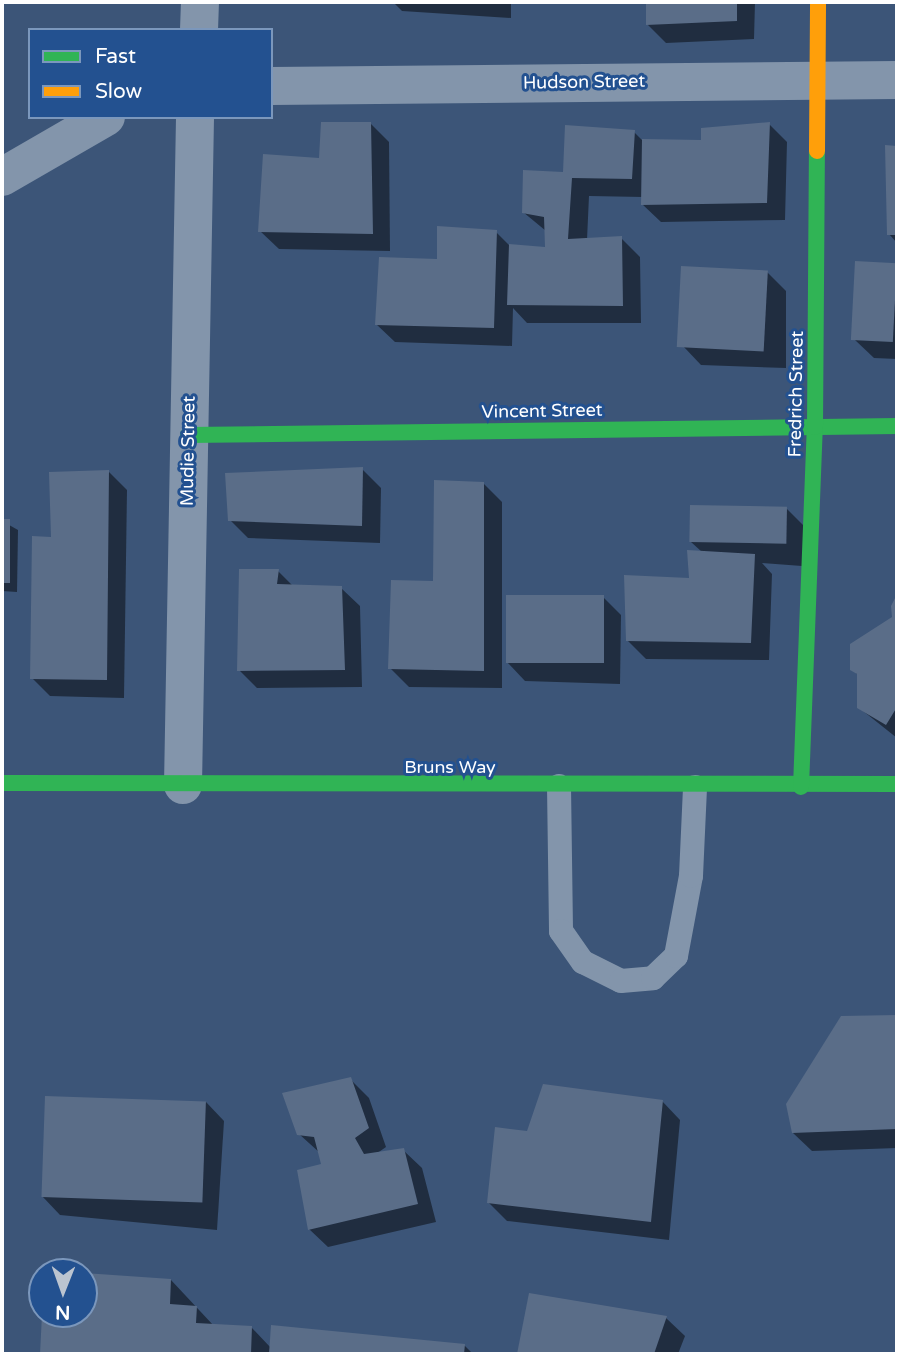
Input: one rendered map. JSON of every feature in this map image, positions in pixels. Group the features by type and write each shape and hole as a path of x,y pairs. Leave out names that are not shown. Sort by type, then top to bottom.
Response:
{"street":[{"path":"199,28 200,2"},
{"name":"Fredrich Street","path":"801,787 815,427 818,2"},
{"name":"Hudson Street","path":"273,86 897,80"},
{"path":"2,177 103,119"},
{"name":"Mudie Street","path":"183,785 195,119"},
{"name":"Vincent Street","path":"188,435 897,426"},
{"name":"Bruns Way","path":"2,783 695,787 897,784"}],"lane":[{"path":"559,786 561,931 583,962 621,981 653,978 676,956 691,876 695,787"}],"building":[{"path":"646,2 737,2 737,21 646,25"},
{"path":"321,122 371,122 373,234 258,232 263,154 319,158"},
{"path":"770,122 767,203 641,205 642,139 701,140 701,128"},
{"path":"565,125 635,130 632,179 572,178 568,239 622,236 623,306 507,305 509,244 545,247 544,217 522,213 523,170 563,172"},
{"path":"885,145 897,146 897,235 887,235"},
{"path":"437,226 497,230 494,328 375,325 379,257 437,259"},
{"path":"855,261 897,263 893,342 851,340"},
{"path":"681,266 768,271 764,351 677,347"},
{"path":"363,467 362,526 228,521 225,473"},
{"path":"109,470 107,680 30,679 32,536 51,537 49,472"},
{"path":"434,480 484,482 484,671 388,669 391,580 433,581"},
{"path":"690,505 787,507 786,544 689,542"},
{"path":"2,519 10,519 10,583 2,583"},
{"path":"687,550 755,554 751,643 626,641 624,575 689,578"},
{"path":"239,569 279,569 277,584 342,586 345,670 237,671"},
{"path":"897,594 897,707 886,725 857,708 857,674 850,670 850,644 892,617 891,606"},
{"path":"506,595 604,595 604,663 506,663"},
{"path":"897,1015 897,1129 792,1133 786,1104 841,1016"},
{"path":"351,1077 369,1128 355,1138 364,1154 404,1148 418,1204 308,1230 297,1170 321,1164 314,1137 297,1135 282,1093"},
{"path":"543,1084 663,1100 651,1222 487,1203 495,1127 527,1131"},
{"path":"45,1096 206,1102 202,1203 41,1197"},
{"path":"98,1274 171,1279 170,1304 197,1306 196,1323 252,1326 251,1354 40,1354 41,1328 98,1328"},
{"path":"529,1293 667,1316 654,1354 517,1354"},
{"path":"271,1325 465,1344 464,1354 269,1354"}],"traffic: fast":[{"path":"801,787 815,427 817,151"},
{"path":"188,435 897,426"},
{"path":"2,783 897,784"}],"traffic: slow":[{"path":"817,151 818,2"}]}
